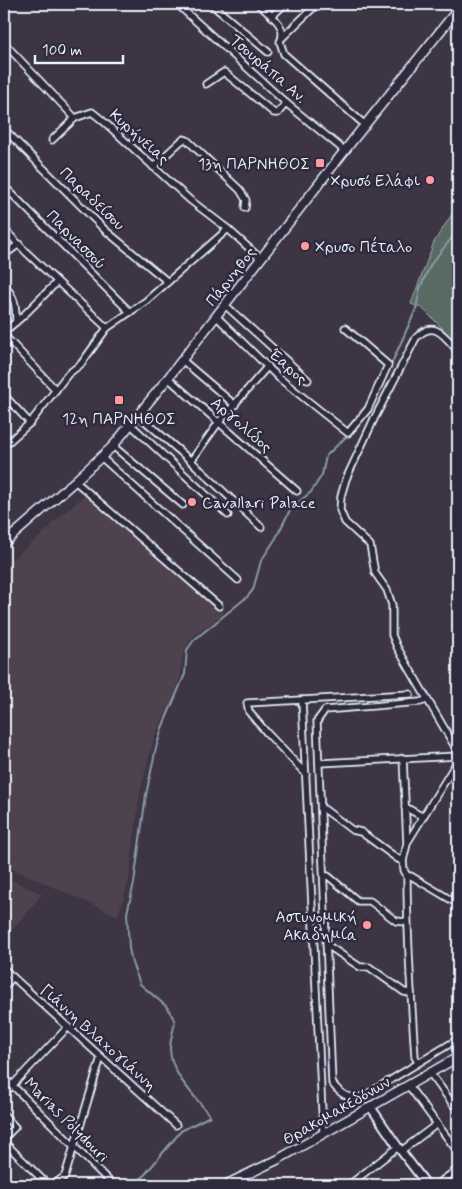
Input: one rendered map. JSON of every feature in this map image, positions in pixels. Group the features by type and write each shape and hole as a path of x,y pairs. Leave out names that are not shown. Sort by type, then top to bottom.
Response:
{"main road":[{"name":"Πάρνηθος","path":"4,543 76,481 113,446 458,9"},
{"name":"Θρακομακεδόνων","path":"226,1185 277,1160 458,1057"}],"street":[{"path":"211,4 268,52"},
{"path":"258,4 282,27 283,37"},
{"path":"272,16 285,4"},
{"path":"317,4 283,37 280,42 284,54 365,125"},
{"name":"Τσουράπα Αν.","path":"180,5 286,103 345,151"},
{"path":"4,43 75,118 52,140"},
{"path":"206,84 224,72 274,113 278,113 286,103"},
{"name":"Κυρήνειας","path":"75,118 92,112 190,200 228,229 261,259"},
{"name":"Παραδείσου","path":"4,130 105,230 168,282"},
{"path":"153,167 180,142 188,140 240,190 246,200 245,208"},
{"name":"Παρνασσού","path":"4,186 130,312"},
{"path":"4,229 107,328"},
{"path":"4,446 30,423 68,374 81,364 107,328 146,301 228,229"},
{"path":"4,255 18,244"},
{"path":"56,390 4,334 57,282"},
{"path":"5,286 15,302 17,310 16,322"},
{"path":"225,305 308,380"},
{"name":"Έαρος","path":"216,316 280,378 348,433 368,409 388,365 345,328"},
{"path":"458,351 434,329 424,331 416,338 374,419 346,480 341,496 340,510 345,522 368,542 372,550 375,573 385,586 392,605 392,635 397,647 458,752"},
{"path":"182,360 235,405"},
{"path":"191,461 219,422 268,366"},
{"name":"Αργολίδος","path":"168,378 297,491"},
{"path":"4,395 30,423"},
{"path":"138,414 260,526"},
{"path":"130,424 228,516"},
{"path":"113,446 183,506"},
{"path":"101,457 238,580"},
{"path":"76,481 219,606"},
{"path":"306,774 249,712 248,703 410,694"},
{"path":"302,700 324,1132"},
{"path":"427,700 325,710 317,721 332,1083 340,1093 350,1098 364,1096 458,1039"},
{"path":"320,763 403,758 458,758"},
{"path":"403,758 406,844 402,861 408,876 407,922 415,1057 418,1062"},
{"path":"406,844 458,758"},
{"path":"405,808 423,817"},
{"path":"321,809 324,809 352,830 361,832 402,861"},
{"path":"324,876 328,876 358,901 370,901 396,921 407,922"},
{"path":"408,876 458,904"},
{"path":"326,945 360,967 369,967 404,992 411,993"},
{"name":"Γιάννη Βλαχογιάννη","path":"4,969 176,1125"},
{"path":"4,987 13,977"},
{"path":"4,1094 68,1027"},
{"path":"53,1185 65,1176 101,1057"},
{"path":"430,1072 458,1111"},
{"name":"Marias Polydouri","path":"4,1077 110,1182"},
{"path":"408,1085 458,1152"},
{"path":"370,1106 399,1149 427,1185"},
{"path":"4,1115 15,1127 4,1138"},
{"path":"349,1185 437,1124"},
{"path":"4,1142 48,1185"},
{"path":"436,1185 458,1170"}],"shaded area":[{"path":"89,492 128,529 224,613 191,639 183,654 180,680 155,735 140,792 129,880 118,916 4,865 4,566"},
{"path":"4,877 42,894 4,940"}],"green space":[{"path":"458,205 458,344 422,308 411,304 434,242"}],"waterway":[{"path":"382,385 416,309 420,288 431,264 451,239 458,224"},
{"path":"355,430 367,414"},
{"path":"125,1185 142,1178 181,1131 210,1116 185,1085 174,1067 170,1048 175,1021 167,1007 140,984 132,963 129,948 127,913 134,883 146,795 156,748 162,728 185,674 187,650 194,640 253,590 261,561 276,538 291,508 311,492 322,475 326,456 349,434"}],"place":[{"name":"13η ΠΑΡΝΗΘΟΣ","path":"320,163"},
{"name":"Χρυσό Ελάφι","path":"430,180"},
{"name":"Χρυσο Πέταλο","path":"305,246"},
{"name":"12η ΠΑΡΝΗΘΟΣ","path":"119,400"},
{"name":"Cavallari Palace","path":"192,502"},
{"name":"Αστυνομική Ακαδημία","path":"367,925"}]}
